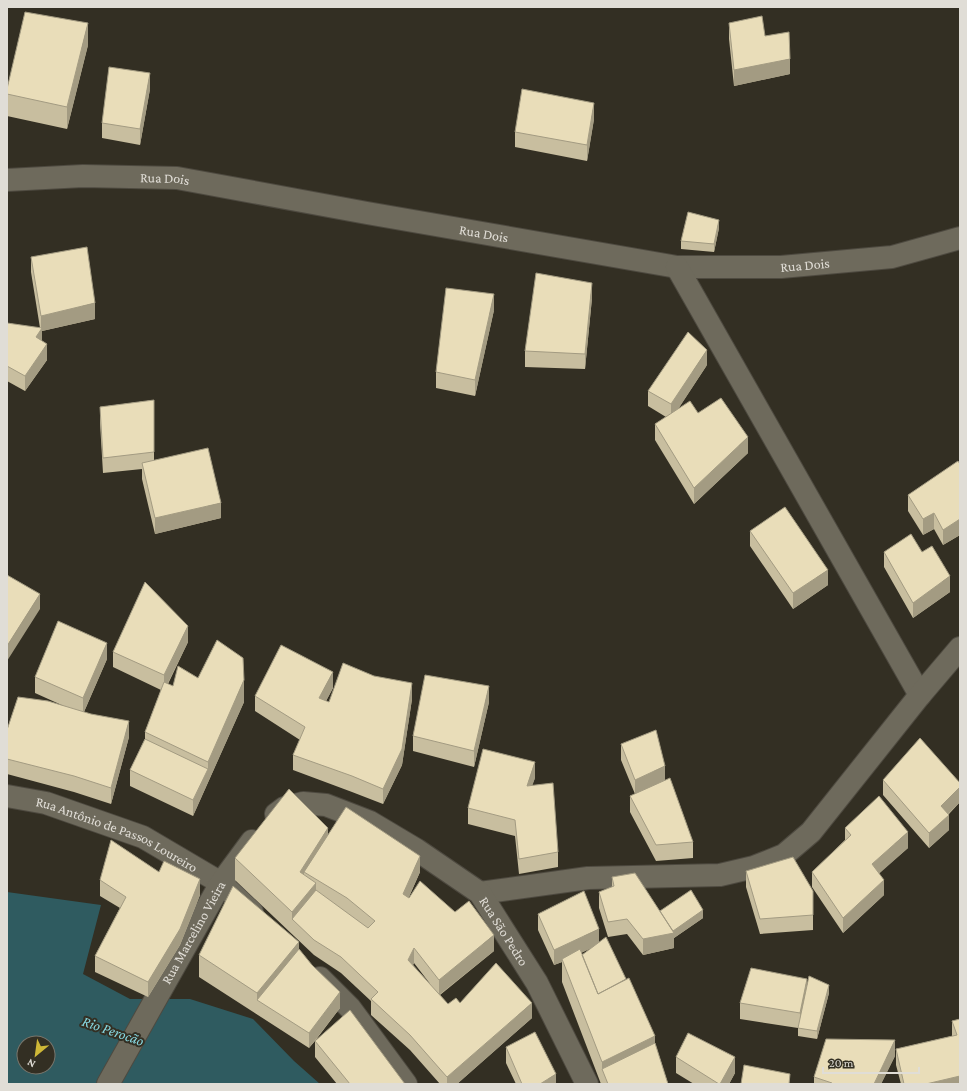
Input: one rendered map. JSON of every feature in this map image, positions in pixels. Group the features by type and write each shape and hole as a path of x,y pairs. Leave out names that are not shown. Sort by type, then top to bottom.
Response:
{"street":[{"name":"Rua Dois","path":"7,180 83,176 177,178 375,215 677,267 781,268 892,257 960,238"},
{"path":"677,267 920,696"},
{"path":"480,893 588,878 720,875 754,867 784,855 811,832 960,648"},
{"name":"Rua Antônio de Passos Loureiro","path":"7,796 46,803 143,837 221,883"},
{"name":"Rua São Pedro","path":"304,804 326,805 370,822 418,850 480,893 537,983 587,1084"},
{"name":"Rua Marcelino Vieira","path":"108,1084 221,883 268,821 284,808 304,804"},
{"path":"221,883 267,926"},
{"path":"306,964 350,1008 406,1084"}],"water":[{"name":"Rio Perocão","path":"7,892 101,905 83,974 130,999 190,999 253,1019 294,1061 320,1084 7,1084"}],"building":[{"path":"25,12 88,23 67,107 7,94"},
{"path":"762,16 765,36 789,32 790,59 734,70 729,23"},
{"path":"109,67 150,73 140,129 102,123"},
{"path":"522,89 594,103 587,145 515,132"},
{"path":"688,212 719,220 714,244 681,241"},
{"path":"87,247 95,303 41,316 31,257"},
{"path":"536,273 592,283 585,354 525,351"},
{"path":"446,288 494,294 475,380 436,372"},
{"path":"7,323 42,328 36,337 47,344 25,376 7,366"},
{"path":"688,332 707,350 671,404 648,391"},
{"path":"721,398 748,437 694,488 655,424 690,401 698,413"},
{"path":"154,400 154,452 103,458 100,407"},
{"path":"208,448 221,503 155,518 142,463"},
{"path":"958,461 960,464 960,519 943,530 934,513 923,519 908,495"},
{"path":"785,507 828,570 793,593 750,531"},
{"path":"911,534 922,552 932,546 950,576 913,603 884,552"},
{"path":"7,575 40,594 7,646"},
{"path":"145,582 188,626 164,675 113,652"},
{"path":"58,621 107,643 83,698 35,677"},
{"path":"217,640 243,658 244,680 208,762 145,732 164,682 173,686 178,666 198,678"},
{"path":"281,645 333,672 319,698 329,702 343,663 374,676 412,683 402,749 383,789 352,776 293,755 305,727 255,696"},
{"path":"425,675 489,686 474,751 413,736"},
{"path":"18,697 48,701 91,714 129,721 111,788 74,776 7,759 7,730"},
{"path":"656,730 665,766 635,780 621,744"},
{"path":"920,738 960,783 960,787 941,806 949,815 929,833 883,780"},
{"path":"145,739 208,769 193,800 130,770"},
{"path":"483,749 535,762 527,786 553,783 558,852 519,859 515,820 468,808"},
{"path":"670,778 693,842 656,845 630,796"},
{"path":"289,789 328,828 300,872 316,883 292,912 235,858"},
{"path":"879,796 908,832 872,864 884,880 843,918 812,872 851,835 845,828"},
{"path":"346,807 420,856 403,894 409,898 420,881 455,912 469,901 494,935 439,980 414,948 408,960 448,1004 456,998 460,1003 496,963 532,1003 447,1077 410,1035 371,999 378,992 341,957 314,940 292,919 316,890 368,928 375,921 347,898 304,872"},
{"path":"111,840 159,872 164,861 200,879 180,929 148,982 95,956 126,897 100,880"},
{"path":"793,857 813,891 813,915 760,919 746,871"},
{"path":"635,873 674,933 643,939 627,919 608,922 599,892 614,886 612,877"},
{"path":"233,886 299,942 257,993 199,955"},
{"path":"691,890 703,910 673,931 660,911"},
{"path":"584,891 599,929 554,950 538,914"},
{"path":"606,937 626,979 598,994 582,955"},
{"path":"299,949 312,965 340,992 309,1033 257,1000"},
{"path":"580,949 598,994 629,978 655,1036 602,1062 562,959"},
{"path":"751,968 807,979 800,1013 740,1003"},
{"path":"809,976 829,985 817,1031 798,1028"},
{"path":"350,1010 405,1084 350,1084 315,1041"},
{"path":"960,1019 960,1076 926,1084 904,1084 896,1049 957,1035 952,1021"},
{"path":"535,1032 556,1074 540,1084 522,1084 506,1047"},
{"path":"688,1033 735,1057 720,1084 676,1057"},
{"path":"826,1039 895,1040 874,1084 832,1084 814,1077"},
{"path":"655,1043 668,1084 608,1084 602,1069"},
{"path":"744,1065 790,1074 789,1084 741,1084"}]}
